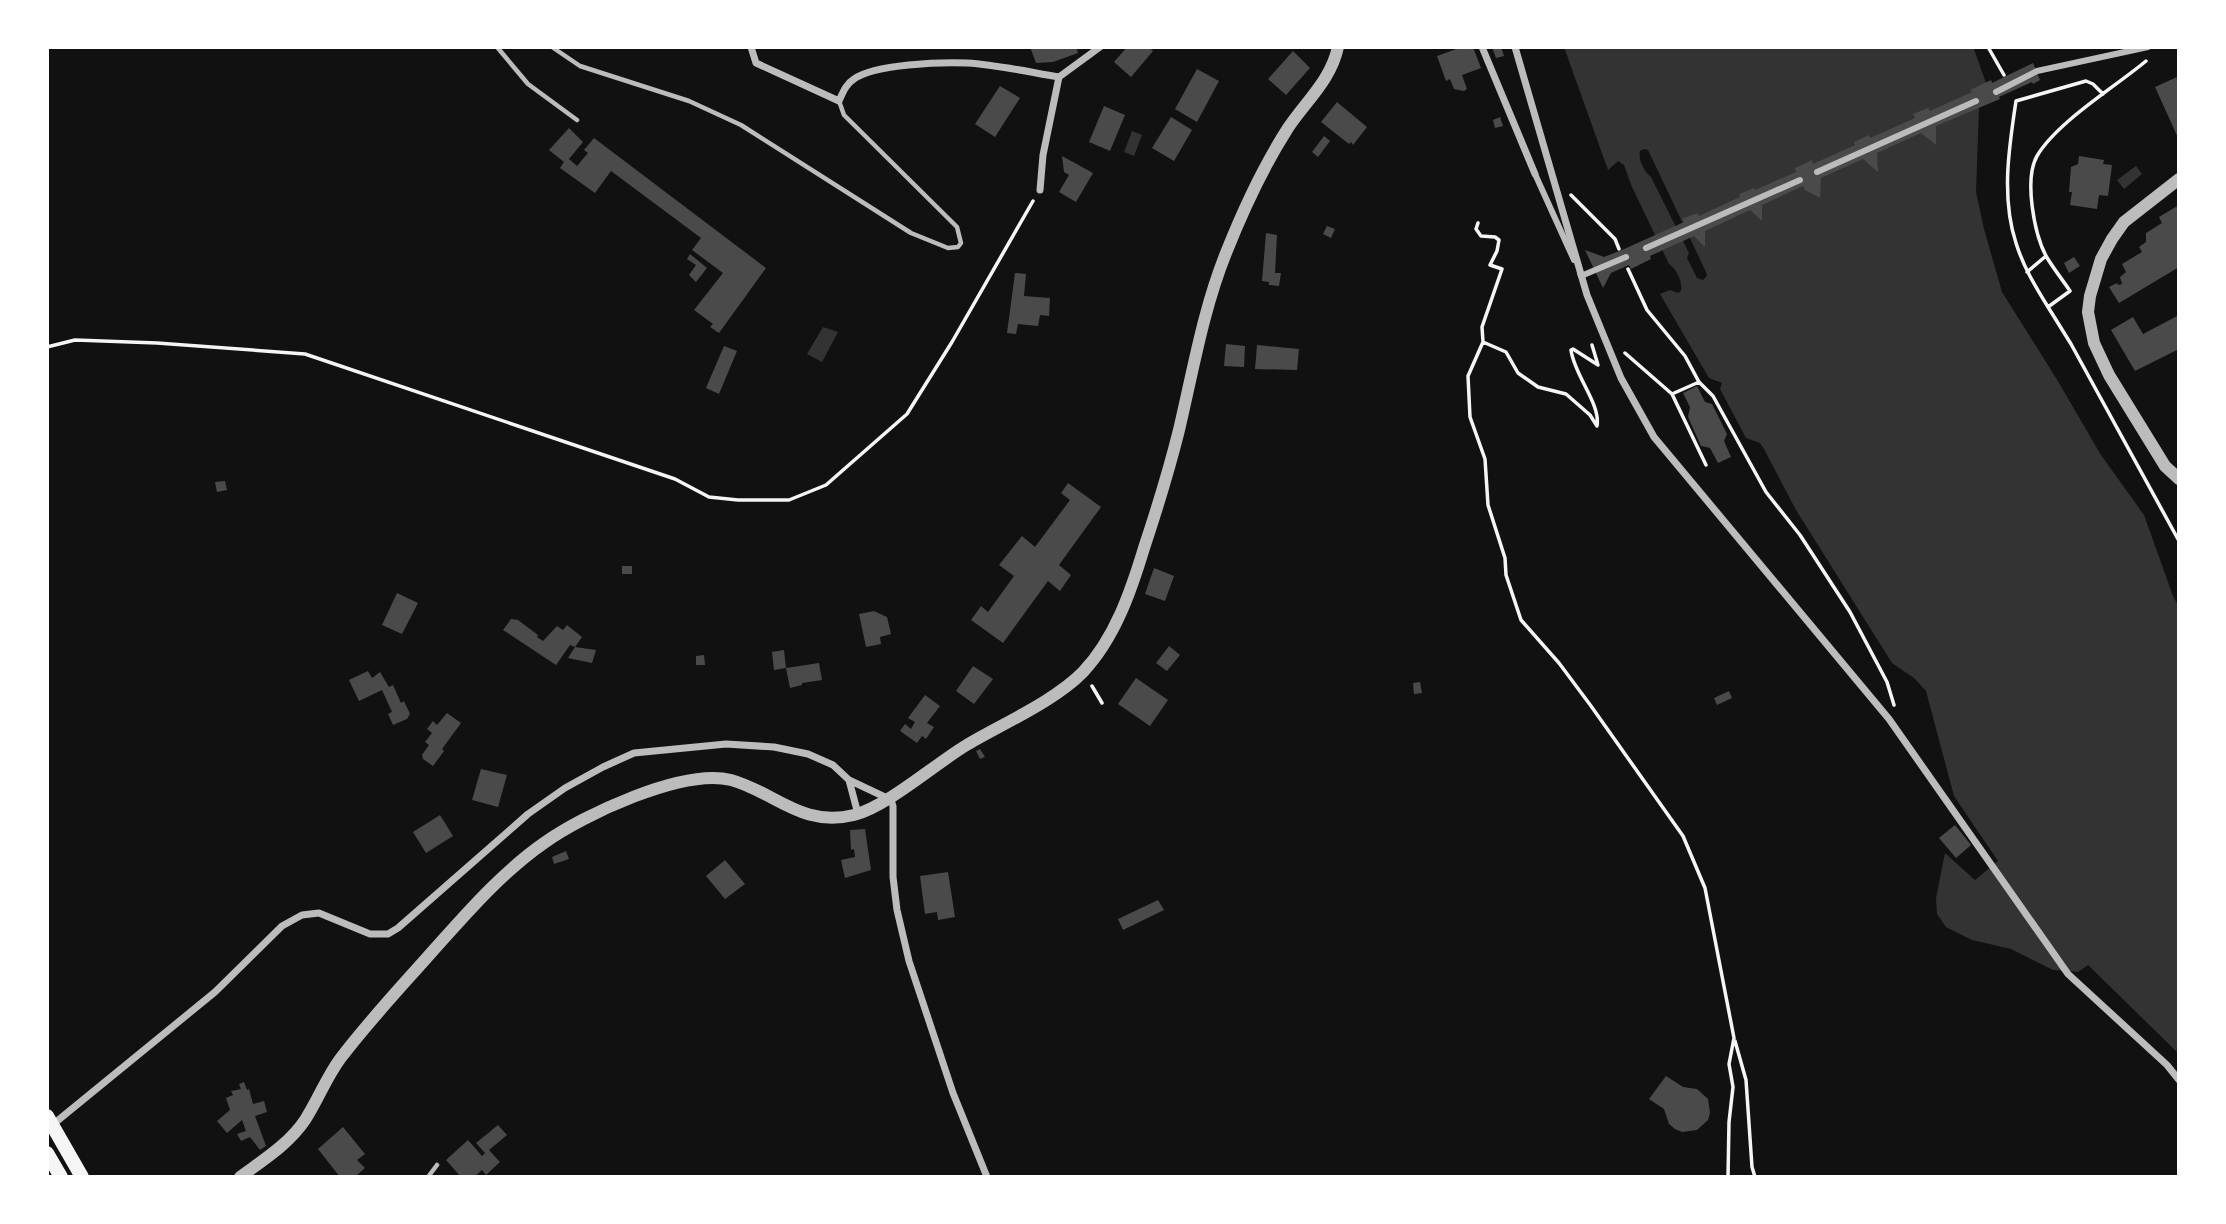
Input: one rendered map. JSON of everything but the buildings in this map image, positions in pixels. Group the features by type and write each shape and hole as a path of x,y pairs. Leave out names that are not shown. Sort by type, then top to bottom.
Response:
{"main road":[{"path":"47,1116 82,1177"},
{"path":"47,1153 61,1177"}],"street":[{"path":"751,47 756,63 839,100 844,89 864,73 891,67 967,63 1059,77"},
{"path":"1040,190 1043,155 1059,77 1100,47"},
{"path":"1482,47 1581,276"},
{"path":"1515,47 1581,276 1621,378 1654,437 1895,727 2068,974 2167,1065 2179,1080"},
{"path":"240,1177 290,1139 305,1121 337,1064 369,1024 491,888 544,843 600,810 663,787 705,777 732,780 814,817 834,818 859,814 947,757 1060,691 1083,671 1105,643 1131,591 1177,436 1206,310 1224,258 1250,196 1288,128 1332,70 1341,49"},
{"path":"1996,92 2037,71 2148,51"},
{"path":"1817,172 1976,101"},
{"path":"2179,179 2124,222 2112,239 2101,259 2088,312 2094,342 2109,376 2165,466 2179,480"},
{"path":"1646,248 1800,180"},
{"path":"1581,276 1626,257"},
{"path":"47,1129 215,992 282,926 302,915 319,913 370,934 388,934 528,814 565,788 634,753 726,744 774,747 808,754 834,765 849,780 889,797 893,806 893,877 897,910 909,961 953,1093 987,1177"},
{"path":"849,780 859,814"}],"lane":[{"path":"497,47 528,84 577,120"},
{"path":"552,47 580,66 689,101 741,125 911,233 948,248 958,247 961,243 957,227 845,115 839,100"},
{"path":"428,1177 437,1165"}],"path":[{"path":"1988,47 2005,77"},
{"path":"2048,307 2070,291 2046,256 2037,230 2032,196 2035,159 2053,136 2146,61 2148,51"},
{"path":"2103,94 2086,81 2016,102 2008,150 2010,209 2015,240 2027,272 2071,344 2179,541"},
{"path":"47,347 75,340 305,354 675,479 709,497 789,500 826,485 907,414 1040,190"},
{"path":"1569,194 1615,239 1620,251"},
{"path":"1478,223 1476,229 1481,236 1499,240 1490,265 1502,269 1482,327 1483,342 1468,376 1470,417 1485,459 1488,505 1505,558 1506,575 1521,620 1559,663 1683,836 1705,888 1734,1038 1746,1080 1755,1177"},
{"path":"2027,272 2046,256"},
{"path":"1627,266 1647,310 1685,356 1699,382 1713,396 1766,492 1800,535 1850,612 1886,682 1897,712 1895,727"},
{"path":"1602,334 1672,394 1706,465"},
{"path":"1483,342 1506,352 1518,373 1538,387 1566,394 1590,415 1597,426 1596,410 1572,363 1573,349 1598,365 1590,339"},
{"path":"1672,394 1699,382"},
{"path":"1092,686 1102,703"},
{"path":"1728,1177 1733,1087 1729,1065 1734,1038"}],"shaded area":[{"path":"1564,47 1973,47 1986,83 1971,90 1979,108 1976,192 2002,292 2101,455 2144,515 2179,607 2179,1054 2088,965 2078,972 2053,970 2011,949 1972,940 1946,927 1937,914 1936,898 1945,853 1975,880 1998,861 1954,796 1926,691 1914,678 1892,663 1796,510 1764,449 1760,443 1746,438 1720,389 1722,383 1709,378 1660,294 1670,290 1678,293 1681,291 1679,276 1669,264 1624,165 1618,161 1608,170","holes":["1648,150 1706,272 1707,276 1703,280 1697,278 1687,258 1689,253 1651,177 1642,165 1640,151"]},
{"path":"1132,131 1142,135 1134,156 1124,152"},
{"path":"2136,166 2142,174 2124,189 2117,180"},
{"path":"823,327 838,332 822,362 807,354"}]}
